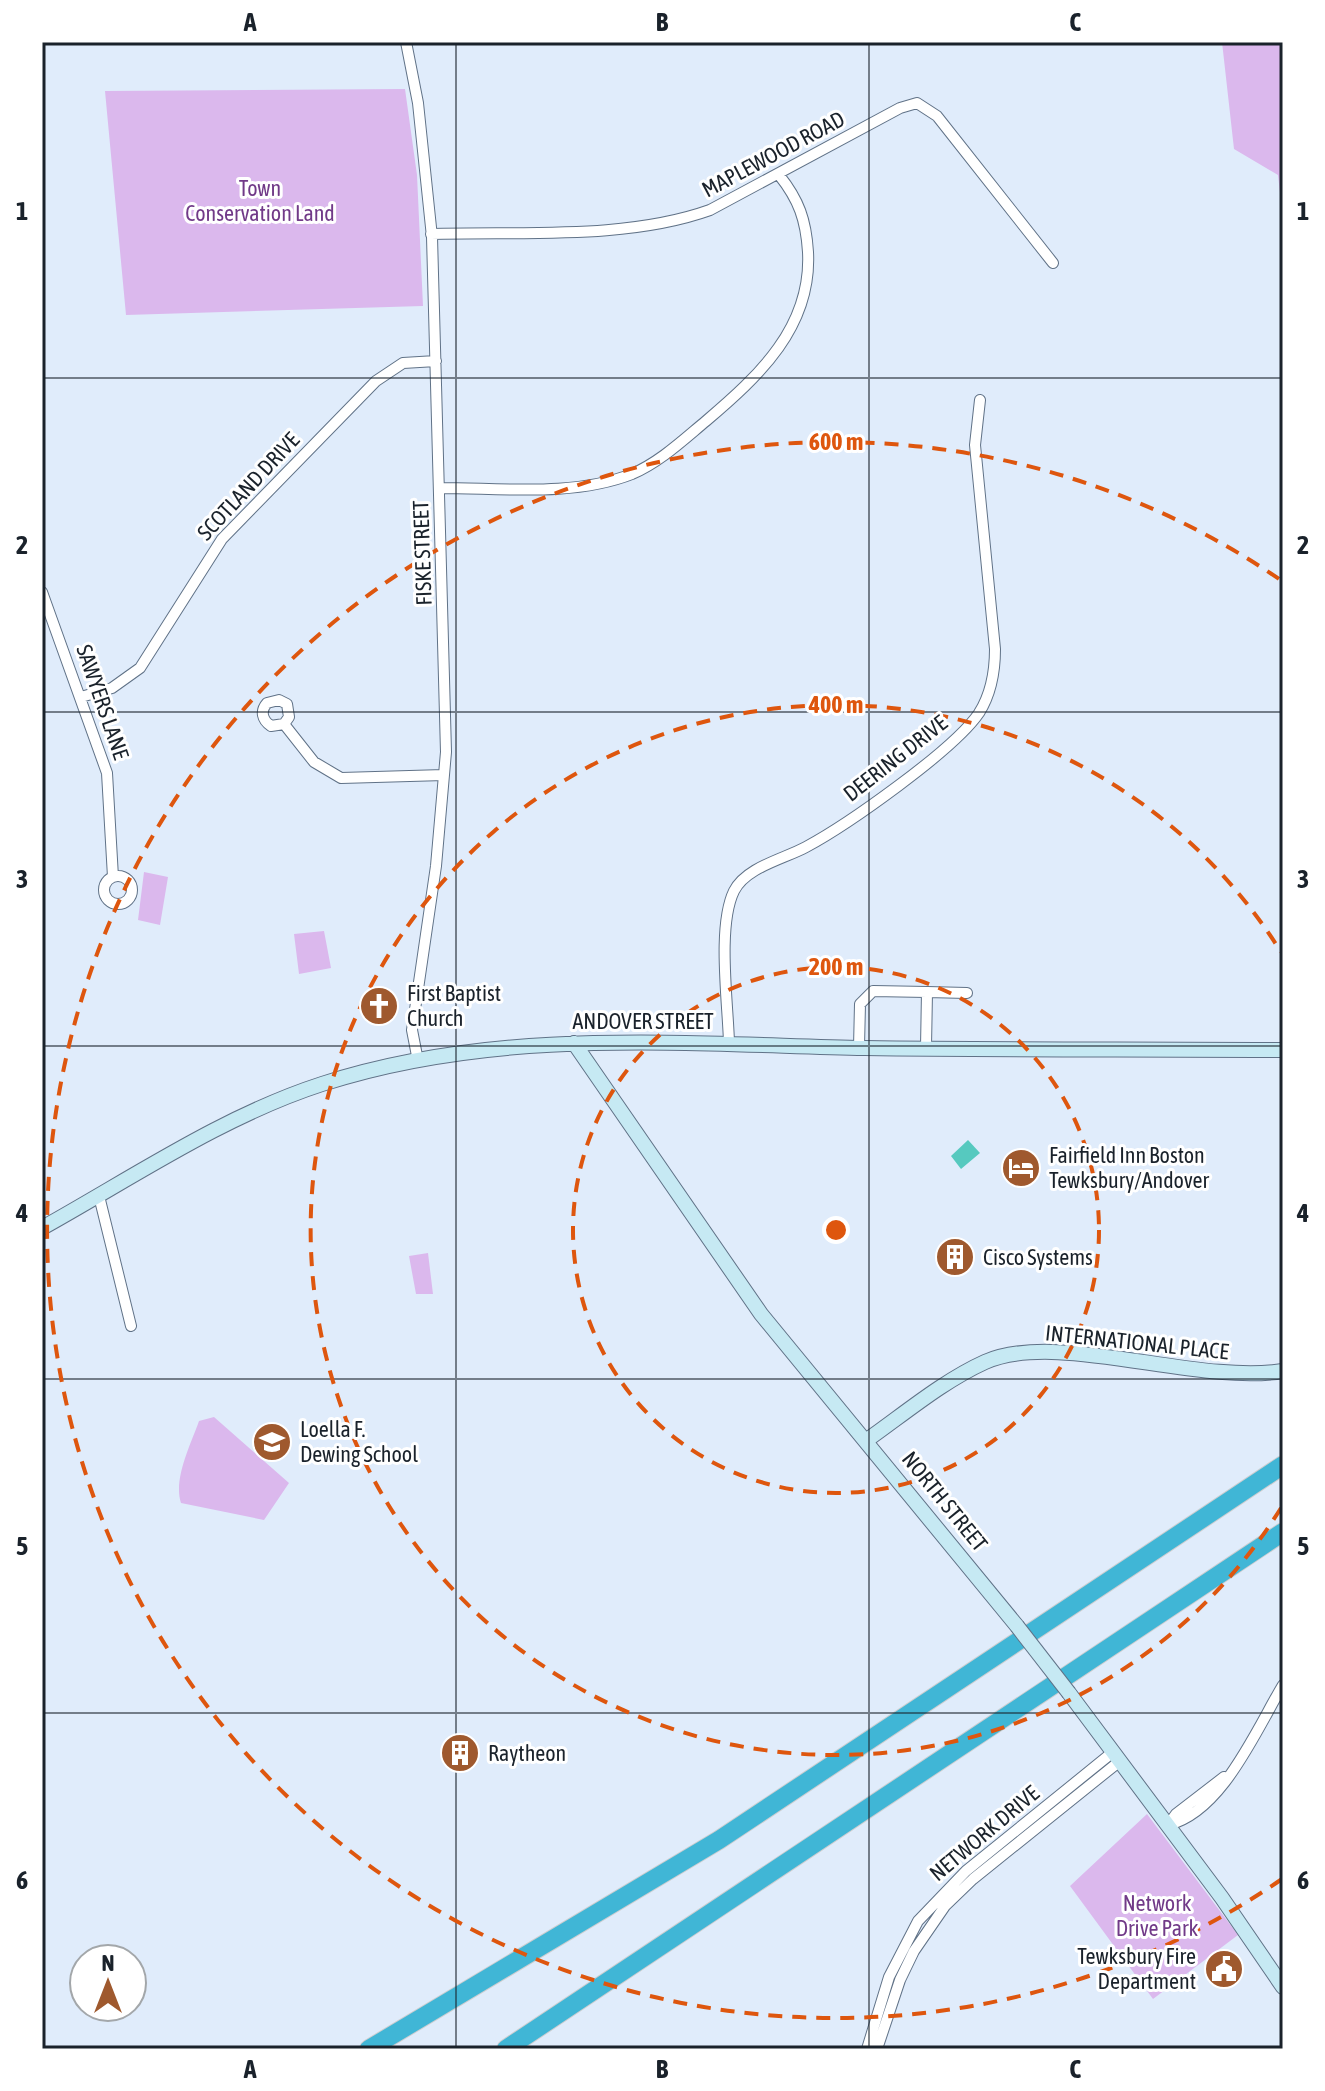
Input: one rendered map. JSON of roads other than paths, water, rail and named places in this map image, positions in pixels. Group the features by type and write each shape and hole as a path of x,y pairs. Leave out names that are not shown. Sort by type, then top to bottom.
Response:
{"highway":[{"path":"369,2049 719,1840 1283,1465"},
{"path":"506,2049 1283,1532"}],"main road":[{"name":"ANDOVER STREET","path":"42,1228 191,1145 279,1102 322,1084 418,1061 574,1043 1283,1050"},
{"name":"NORTH STREET","path":"574,1043 761,1314 867,1440 1069,1693 1283,1987"},
{"name":"INTERNATIONAL PLACE","path":"867,1440 956,1379 998,1358 1055,1354 1233,1375 1283,1371"}],"street":[{"name":"FISKE STREET","path":"406,42 418,103 431,234 440,488 444,775 436,866 412,1030 418,1061"},
{"name":"MAPLEWOOD ROAD","path":"431,234 644,227 710,210 900,108 917,103 937,116 1053,263"},
{"path":"440,488 577,487 603,482 643,468 676,447 716,412 777,353 806,292 808,257 804,218 795,195 779,175"},
{"name":"SCOTLAND DRIVE","path":"81,697 112,688 140,668 222,539 376,381 403,363 436,361"},
{"name":"DEERING DRIVE","path":"729,1043 727,913 734,891 756,871 832,833 889,791 953,740 985,702 994,673 995,649 975,445 980,400"},
{"name":"SAWYERS LANE","path":"42,592 107,773 113,877"},
{"path":"284,724 314,762 341,778 444,775"},
{"path":"859,1047 860,1004 865,995 873,991 967,993"},
{"path":"926,1047 927,992"},
{"path":"99,1196 131,1326"},
{"path":"1168,1825 1176,1814 1226,1776 1283,1685"},
{"name":"NETWORK DRIVE","path":"867,2049 889,1977 918,1921 966,1871 1116,1757"},
{"name":"NETWORK DRIVE","path":"877,2049 900,1980 914,1951 945,1906 1116,1757"}],"place":[{"name":"First Baptist Church","path":"379,1006"},
{"name":"Fairfield Inn Boston Tewksbury/Andover","path":"1021,1168"},
{"name":"Cisco Systems","path":"955,1257"},
{"name":"Loella F. Dewing School","path":"272,1442"},
{"name":"Raytheon","path":"460,1753"},
{"name":"Tewksbury Fire Department","path":"1224,1969"}],"park label":[{"name":"Town Conservation Land","path":"260,200"},
{"name":"Network Drive Park","path":"1157,1916"}]}
